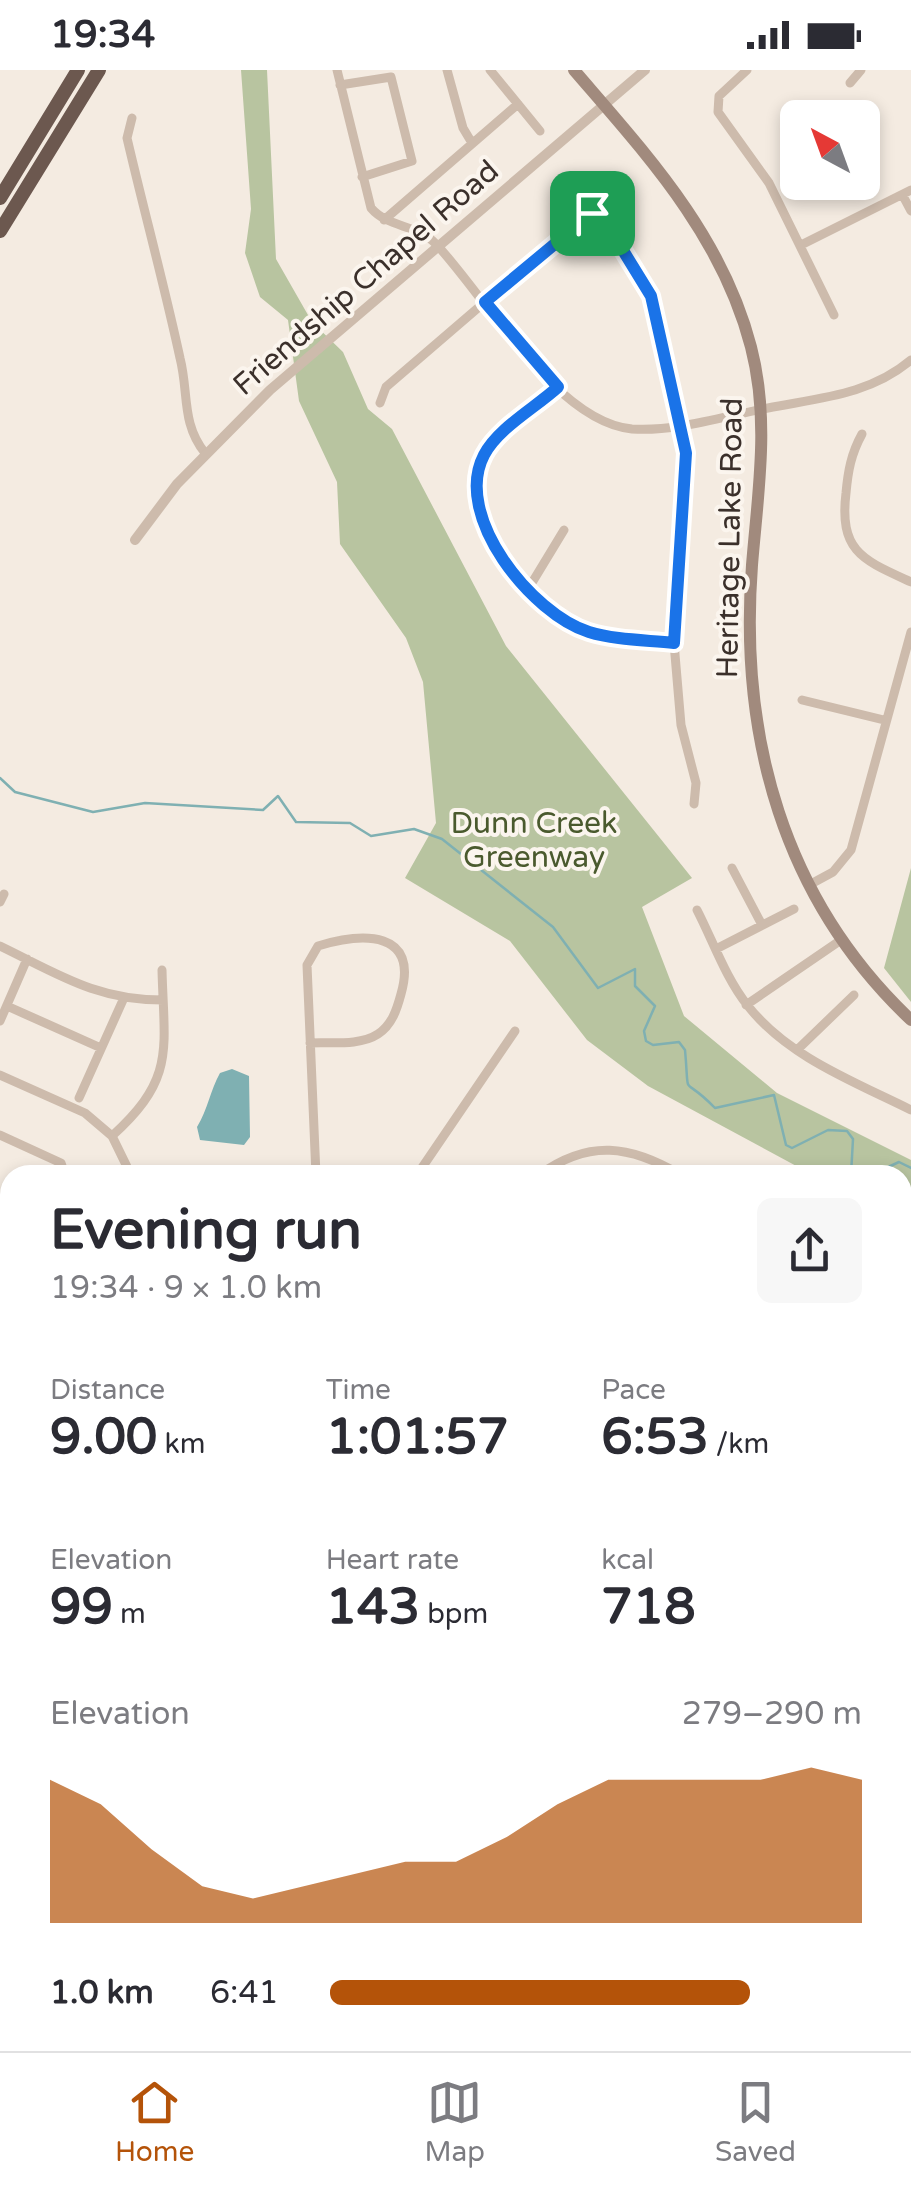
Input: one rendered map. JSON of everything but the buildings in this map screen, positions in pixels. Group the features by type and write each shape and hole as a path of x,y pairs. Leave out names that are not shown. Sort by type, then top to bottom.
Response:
{"highway":[{"path":"0,198 78,70"},
{"path":"0,232 100,70"}],"main road":[{"name":"Heritage Lake Road","path":"574,70 686,204 724,270 752,348 763,456 748,636 750,682 766,768 809,885 841,940 911,1020"}],"street":[{"path":"337,70 371,208 384,220 423,231 584,412 608,424 634,429 680,424 870,386 911,360"},
{"path":"447,70 463,128 472,143"},
{"path":"490,70 540,131"},
{"name":"Friendship Chapel Road","path":"135,540 205,454 309,355 440,248 645,70"},
{"path":"747,70 719,96 716,107 769,183 834,314"},
{"path":"850,83 861,70"},
{"path":"340,86 391,77 412,148 412,160 404,167 362,177"},
{"path":"384,220 518,104"},
{"path":"132,118 127,138 183,371 184,411 205,454"},
{"path":"801,245 907,193 911,211"},
{"path":"380,403 386,387 582,218 595,215 616,239 651,296 687,472 677,545 674,643 681,725 696,783 694,804"},
{"path":"558,387 489,447 478,470 490,537 502,562 526,591 590,633 674,643"},
{"path":"862,434 850,455 843,516 846,536 864,560 911,582"},
{"path":"526,591 564,530"},
{"path":"809,885 833,872 851,850 911,632"},
{"path":"802,700 884,720"},
{"path":"732,868 762,926"},
{"path":"716,948 794,909"},
{"path":"696,910 746,1005 797,1050 911,1110"},
{"path":"310,1043 356,1042 379,1034 396,1014 407,972 402,952 384,940 342,939 318,946 306,965 316,1165"},
{"path":"746,1005 841,940"},
{"path":"0,946 97,993 123,1000 163,1000"},
{"path":"0,1020 27,959"},
{"path":"112,1136 139,1112 158,1085 164,1059 162,970"},
{"path":"797,1050 854,995"},
{"path":"79,1098 123,1000"},
{"path":"7,1006 101,1048"},
{"path":"425,1165 515,1032"},
{"path":"0,1075 85,1113 112,1136 126,1165"},
{"path":"0,1134 62,1165"},
{"path":"556,1165 572,1156 606,1148 651,1157 664,1165"}],"green space":[{"name":"Dunn Creek Greenway","path":"241,70 267,70 276,259 312,322 343,352 368,409 392,429 506,646 692,878 642,907 684,1016 777,1093 911,1160 911,1165 794,1165 648,1086 587,1040 510,941 405,878 436,823 423,682 406,638 340,544 337,482 299,401 288,320 260,297 245,253 251,209"},
{"path":"911,868 911,1002 884,968"}],"water":[{"path":"232,1069 249,1076 250,1137 244,1145 200,1140 197,1127 220,1073"}],"waterway":[{"path":"0,778 15,792 93,812 145,803 263,810 278,796 296,822 350,823 371,836 414,829 442,839 553,927 598,988 635,969 635,986 655,1006 644,1031 646,1041 653,1045 679,1042 685,1050 687,1082 715,1108 774,1095 786,1145 792,1148 828,1130 847,1131 853,1139 852,1165"},
{"path":"893,1165 905,1165"}],"route":[{"path":"592,213 616,239 651,296 686,453 677,545 674,643 590,633 538,600 502,562 483,510 478,480 482,458 500,436 558,387 485,302 592,213"}]}
